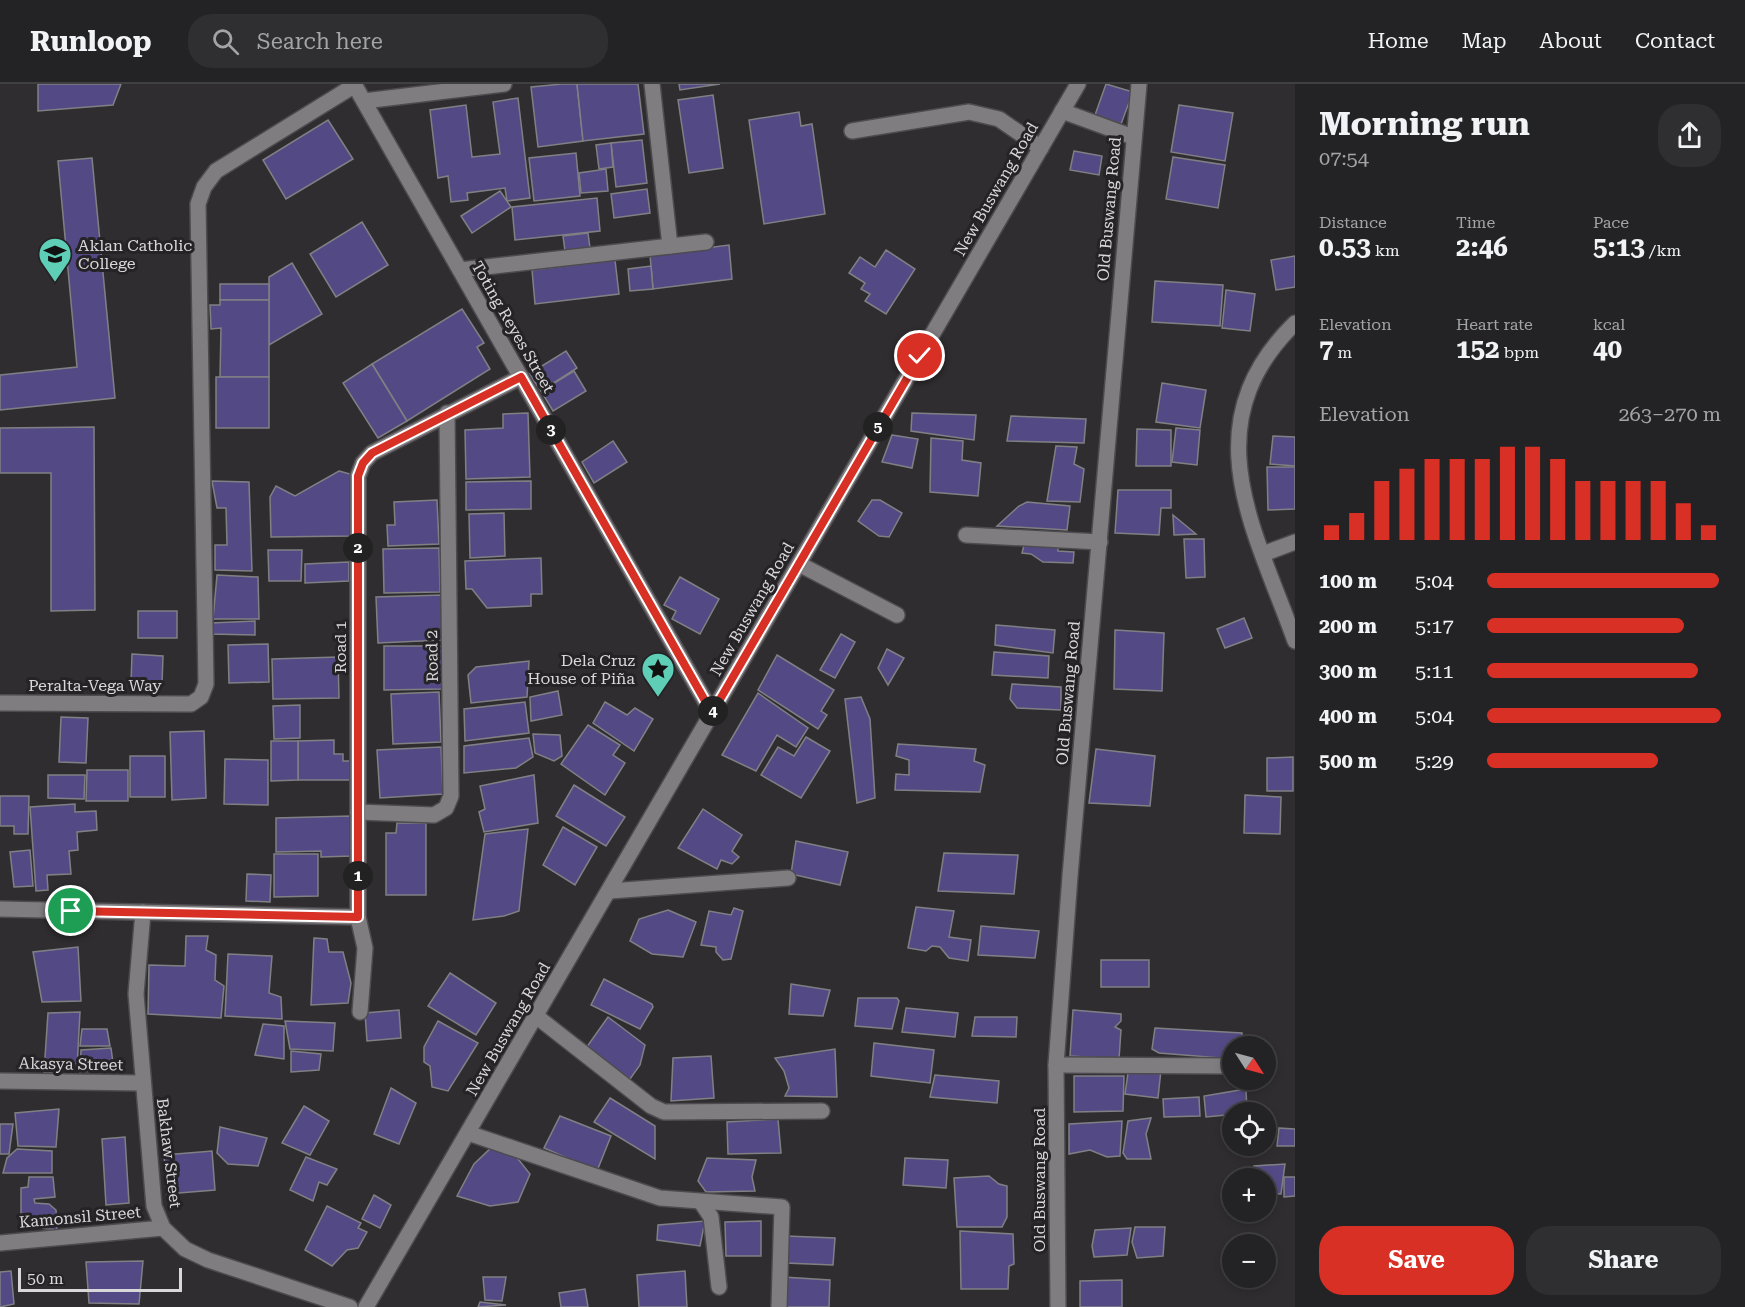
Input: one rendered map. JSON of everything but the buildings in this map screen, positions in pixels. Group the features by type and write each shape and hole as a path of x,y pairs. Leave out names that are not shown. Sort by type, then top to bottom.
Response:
{"street":[{"path":"364,101 504,84"},
{"path":"652,84 670,246"},
{"name":"New Buswang Road","path":"366,1307 1078,84"},
{"name":"Old Buswang Road","path":"1058,1307 1056,1065 1070,876 1139,84"},
{"name":"Toting Reyes Street","path":"355,85 712,713"},
{"name":"Peralta-Vega Way","path":"0,703 191,704 201,697 206,684 198,204 204,187 216,171 355,85"},
{"path":"852,131 969,111 999,119 1041,148"},
{"path":"1062,111 1133,137"},
{"path":"460,270 706,242"},
{"path":"1295,322 1277,342 1261,367 1248,395 1240,425 1238,455 1240,486 1295,641"},
{"name":"Road 1","path":"360,1012 365,948 358,917 358,476 363,463 372,453 521,377"},
{"name":"Road 2","path":"358,812 435,815 446,808 451,796 447,413"},
{"path":"966,535 1100,542"},
{"path":"1263,554 1295,542"},
{"path":"799,564 897,615"},
{"path":"610,891 788,878"},
{"path":"0,909 358,917"},
{"name":"Bakhaw Street","path":"143,912 136,994 154,1206 163,1228 185,1249 208,1260 350,1307"},
{"path":"536,1016 651,1106 664,1112 822,1111"},
{"path":"1056,1065 1222,1066"},
{"name":"Akasya Street","path":"0,1081 142,1083"},
{"path":"468,1133 660,1198 782,1207 779,1307"},
{"path":"701,1202 711,1217 719,1287"},
{"name":"Kamonsil Street","path":"0,1243 163,1228"}],"place":[{"name":"Aklan Catholic College","path":"55,283"},
{"name":"Dela Cruz House of Piña","path":"658,698"}],"route":[{"path":"71,911 358,917 358,476 363,463 372,453 521,377 712,713 920,356"}]}
